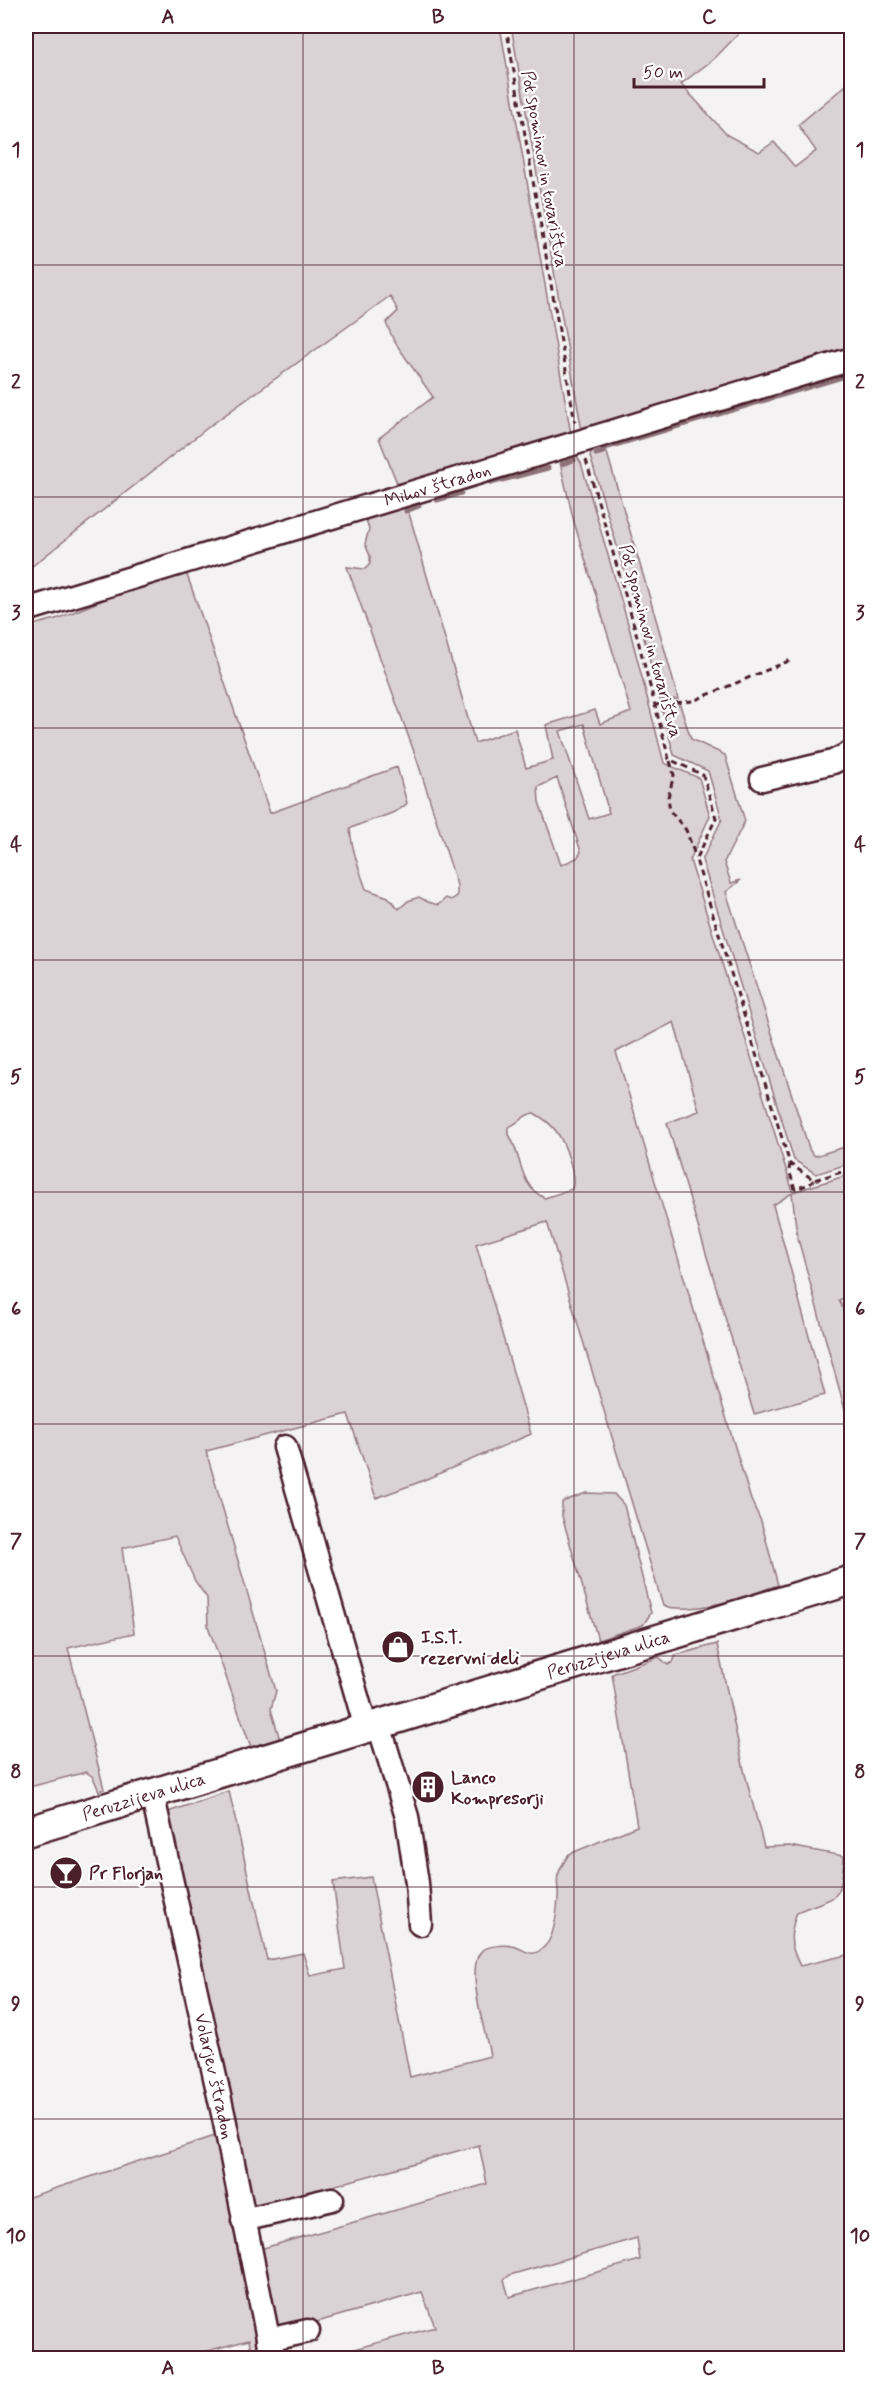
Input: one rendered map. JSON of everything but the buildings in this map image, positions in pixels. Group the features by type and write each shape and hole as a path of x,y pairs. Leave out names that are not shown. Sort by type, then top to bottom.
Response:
{"main road":[{"name":"Peruzzijeva ulica","path":"26,1832 852,1580"}],"street":[{"name":"Mihov štradon","path":"26,610 852,359"},
{"path":"762,779 833,762 852,752"},
{"path":"285,1447 372,1726 407,1817 417,1883 420,1924"},
{"name":"Volarjev štradon","path":"152,1793 224,2118 270,2349"},
{"path":"243,2220 332,2199"},
{"path":"270,2349 308,2331"}],"path":[{"name":"Pot spominov in tovarištva","path":"506,26 580,443 634,625 669,759 703,775 716,818 696,860"},
{"path":"655,705 693,701 791,660"},
{"path":"669,759 674,775 668,797 670,811 686,830 696,860 790,1164 789,1170 795,1189 810,1184 814,1180 852,1169"},
{"path":"790,1164 814,1180"}],"shaded area":[{"path":"26,26 500,26 572,440 399,488 379,438 433,397 394,341 386,323 398,311 390,296 211,425 26,571"},
{"path":"511,26 746,26 715,58 681,84 727,135 759,152 774,142 795,167 816,151 798,125 851,81 851,352 583,437"},
{"path":"604,442 678,699 660,700 640,623 590,456 593,447"},
{"path":"575,453 581,463 629,627 664,763 699,778 710,816 690,860 793,1192 851,1174 851,1295 839,1300 846,1316 851,1314 851,1328 849,1329 852,1336 851,1432 797,1235 792,1193 773,1205 825,1395 754,1414 667,1123 699,1111 674,1022 616,1052 751,1500 761,1521 778,1585 706,1606 676,1608 663,1606 547,1222 476,1244 531,1434 376,1498 348,1414 206,1451 276,1691 271,1709 280,1740 251,1747 208,1626 207,1598 195,1581 175,1536 122,1548 134,1633 68,1648 104,1789 99,1791 93,1777 86,1772 26,1788 26,1554 33,1552 26,1520 26,627 59,618 110,597 115,592 185,569 270,813 397,767 407,803 396,811 350,829 356,859 366,889 388,897 399,909 408,901 419,897 438,905 446,898 451,900 457,896 457,885 417,760 347,567 365,569 370,564 370,556 365,544 369,529 364,514 406,503 475,743 515,729 526,768 553,760 546,725 595,710 600,724 631,712 574,522 561,467 561,459 564,455","holes":["584,724 609,813 589,819 560,731","557,778 581,852 577,858 561,865 539,802 538,787","534,1113 546,1121 559,1136 572,1168 572,1189 545,1198 536,1193 525,1178 513,1141 508,1133 508,1127"]},
{"path":"680,705 691,739 725,755 745,821 724,862 731,883 741,880 726,892 810,1151 815,1156 851,1145 851,1163 816,1174 794,1160 702,860 722,819 708,771 674,755 662,710"},
{"path":"586,1493 614,1494 624,1505 651,1613 643,1625 598,1640 562,1516 562,1502"},
{"path":"717,1644 744,1770 764,1847 789,1846 844,1856 839,1891 829,1900 797,1912 791,1939 800,1966 851,1954 851,2358 321,2358 435,2327 422,2292 275,2334 253,2251 487,2184 479,2145 247,2210 168,1812 229,1791 267,1960 303,1953 310,1976 345,1969 333,1882 371,1877 410,2077 490,2056 475,1983 478,1957 484,1949 490,1947 505,1945 536,1953 545,1946 553,1930 556,1917 558,1875 569,1854 637,1826 612,1674 659,1657 668,1665 673,1662 676,1655","holes":["637,2238 640,2260 509,2297 504,2280 510,2275"]},
{"path":"224,2133 267,2358 242,2358 252,2356 249,2340 180,2358 26,2358 26,2198"}],"waterway":[{"path":"596,454 603,452 605,448 852,374"},
{"path":"562,464 574,460"},
{"path":"491,483 548,468"},
{"path":"437,500 461,493"},
{"path":"406,511 419,506"}],"place":[{"name":"I.S.T. rezervni deli","path":"398,1647"},
{"name":"Lanco Kompresorji","path":"428,1787"},
{"name":"Pr Florjan","path":"66,1873"}]}
